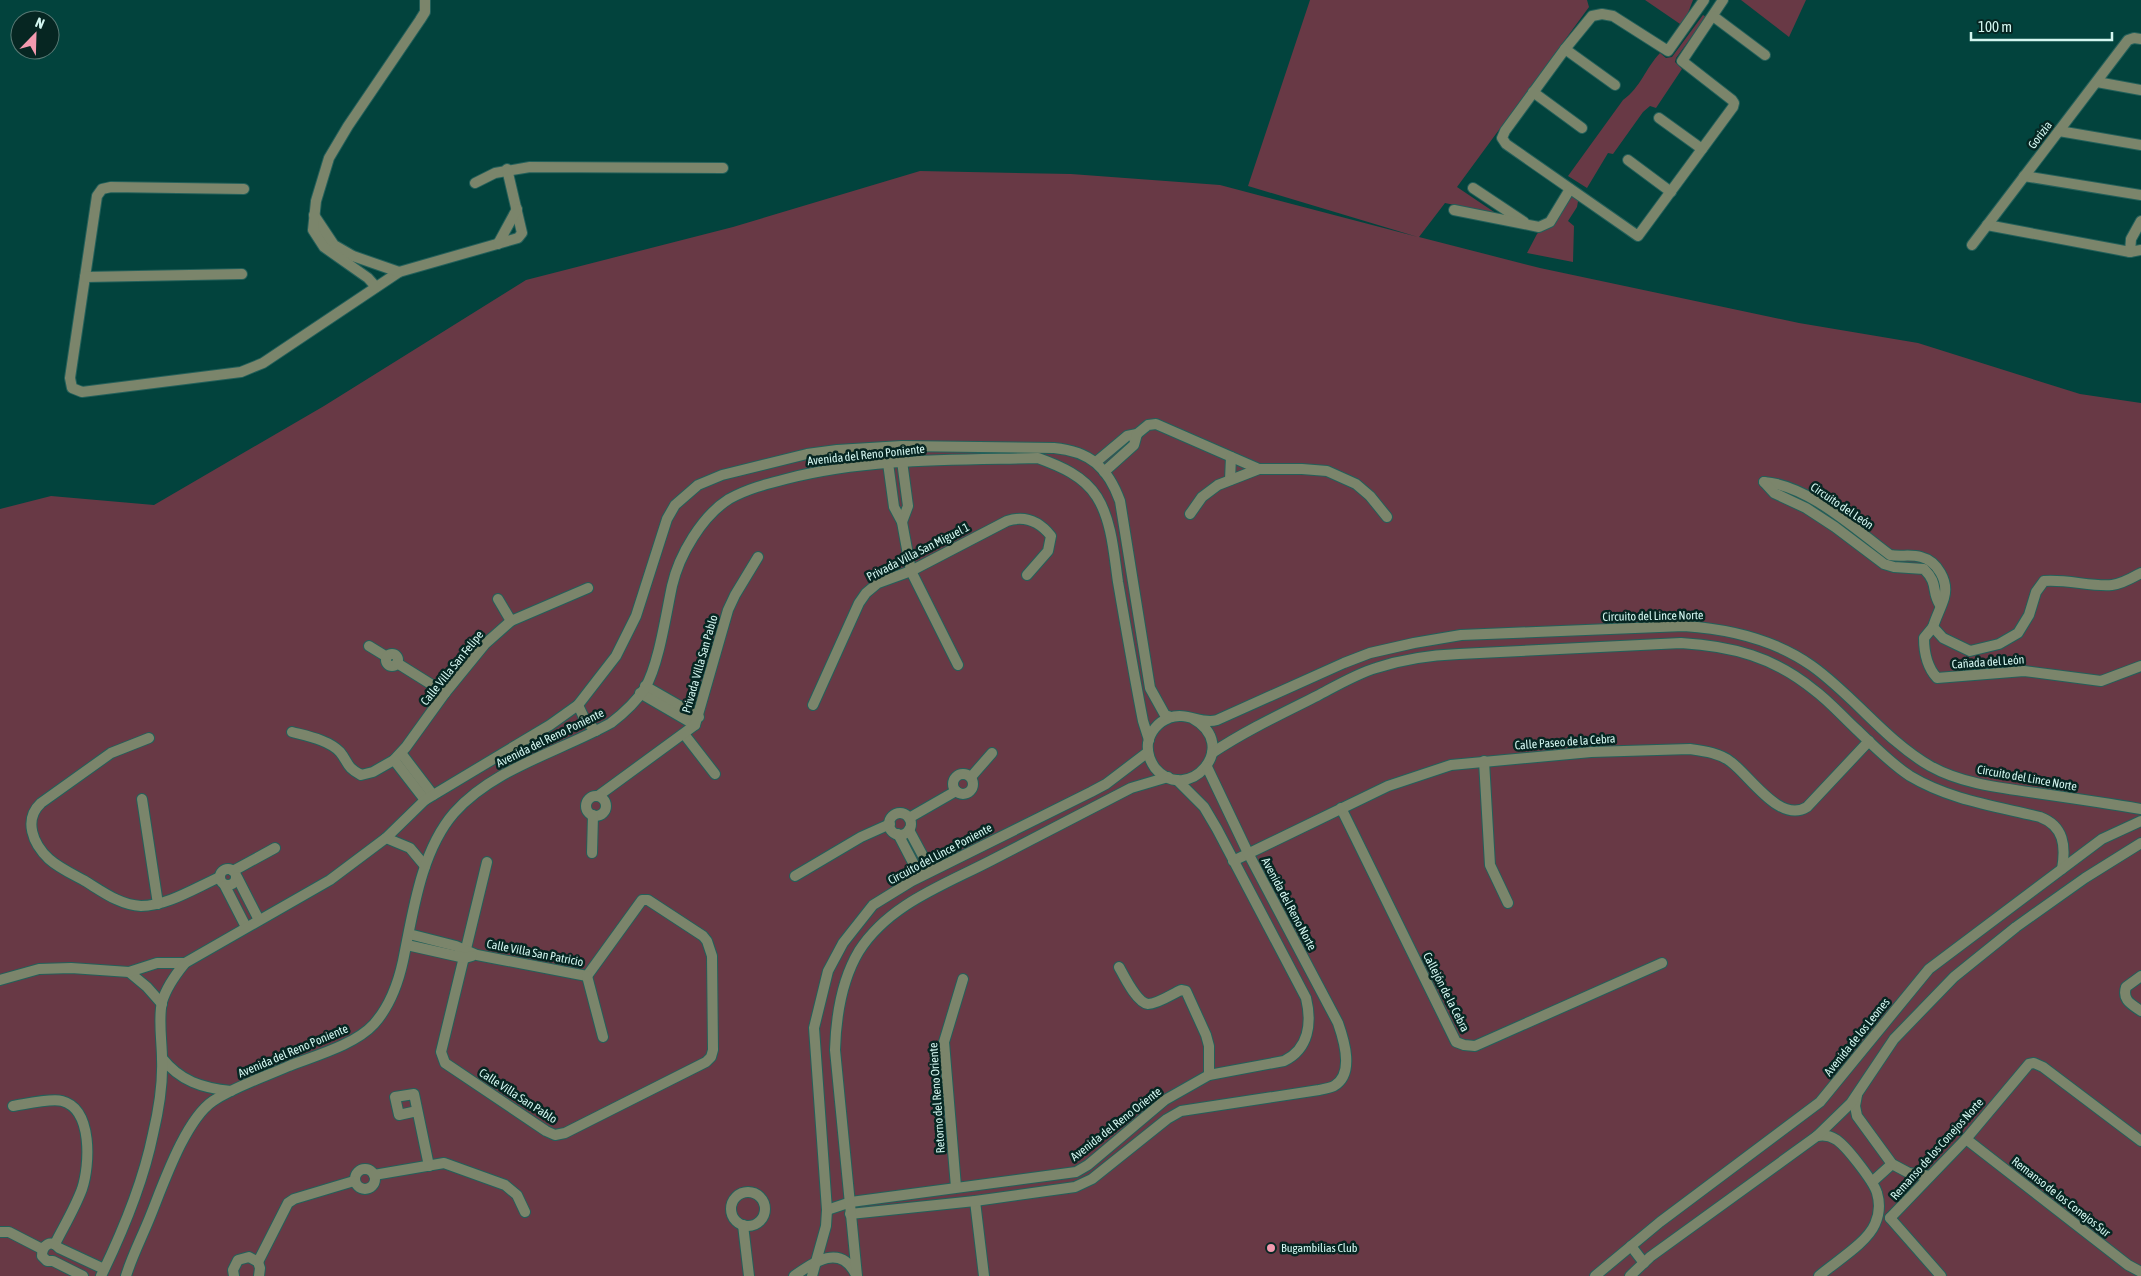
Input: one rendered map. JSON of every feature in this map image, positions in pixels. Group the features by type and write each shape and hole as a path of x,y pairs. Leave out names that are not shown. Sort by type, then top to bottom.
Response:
{"street":[{"path":"376,287 368,278 324,247 313,230 314,215 321,182 329,158 348,126 420,20 424,12 426,0"},
{"path":"1704,0 1668,51 1613,16 1602,14 1592,16 1504,131 1502,138 1506,144 1638,236 1734,103 1682,61 1723,0"},
{"path":"1712,16 1765,55"},
{"name":"Gorizia","path":"1972,244 2128,40 2134,38 2141,39"},
{"path":"1565,49 1615,85"},
{"path":"2097,82 2141,90"},
{"path":"1533,92 1582,128"},
{"path":"1659,118 1702,149"},
{"path":"2059,131 2141,145"},
{"path":"1628,160 1671,192"},
{"path":"475,183 507,169 549,166 723,168"},
{"path":"244,189 111,187 102,189 97,196 70,378 72,388 82,392 241,372 263,363 399,272 518,238 522,233 507,169"},
{"path":"2024,176 2141,195"},
{"path":"1472,188 1529,226"},
{"path":"1454,210 1539,227 1550,222 1570,189"},
{"path":"498,244 517,209"},
{"path":"314,215 334,245 353,256 399,272"},
{"path":"2130,252 2132,239 2141,221"},
{"path":"1987,225 2130,252 2141,250"},
{"path":"85,277 242,274"},
{"path":"1096,462 1127,436 1137,434 1148,425 1159,424 1259,469 1314,469 1338,474 1365,491 1387,517"},
{"path":"1104,472 1134,445 1137,434"},
{"name":"Avenida del Reno Poniente","path":"103,1273 111,1257 145,1166 160,1101 162,1004 170,986 185,963 330,880 386,838 429,797 550,725 578,704 616,656 630,630 666,519 675,505 698,485 722,475 781,459 837,450 902,446 1054,448 1070,449 1085,454 1096,462 1104,472 1115,488 1120,501 1150,688 1165,716 1171,717"},
{"path":"1230,480 1231,457"},
{"name":"Avenida del Reno Poniente","path":"126,1276 178,1150 195,1120 212,1101 352,1040 374,1024 393,996 425,866 437,838 454,814 479,790 497,778 596,731 623,714 643,690 655,662 673,580 679,565 700,526 728,500 757,486 807,474 902,461 1038,458 1059,465 1072,473 1096,496 1104,510 1112,543 1142,721 1149,740"},
{"path":"902,461 908,506 902,522"},
{"path":"888,463 894,507 902,522 911,571 958,665"},
{"path":"1190,514 1209,490 1259,469"},
{"name":"Circuito del León","path":"1933,628 1940,605 1945,597 1944,580 1940,570 1928,559 1919,556 1898,557 1890,555 1812,498 1779,483 1764,482 1774,493 1806,508 1884,564 1894,567 1924,569 1931,576 1936,587 1936,598 1940,605"},
{"name":"Privada Villa San Miguel 1","path":"813,705 859,603 866,593 878,583 911,571 1006,521 1020,518 1035,522 1050,536 1048,551 1027,575"},
{"name":"Privada Villa San Pablo","path":"592,853 593,815 587,809 587,803 592,797 598,796 684,734 697,721 728,610 758,557"},
{"name":"Cañada del León","path":"2141,573 2127,581 2112,585 2057,580 2044,581 2036,592 2029,615 2018,634 1999,644 1970,651 1943,638 1933,628 1924,638 1924,650 1929,669 1937,678 2024,671 2101,681 2141,666"},
{"name":"Calle Villa San Felipe","path":"292,732 326,742 339,752 351,770 361,775 373,772 397,756 485,644 511,622 588,588"},
{"path":"498,599 511,622"},
{"name":"Circuito del Lince Norte","path":"1192,718 1206,722 1217,720 1370,653 1432,639 1462,635 1665,627 1715,628 1752,637 1788,651 1813,667 1911,753 1946,774 1991,786 2141,808"},
{"path":"1212,753 1237,736 1350,680 1375,668 1397,662 1434,655 1681,642 1713,645 1743,651 1768,661 1814,690 1896,766 1941,792 1957,798 2040,817 2049,821 2063,837 2065,852 2062,869"},
{"path":"369,646 386,657 386,662 389,666 394,666 397,663 446,694"},
{"path":"643,690 697,721"},
{"path":"578,704 585,720 596,731"},
{"path":"857,1276 835,1050 836,1014 846,979 859,952 884,920 919,897 1131,788 1172,779 1188,779 1199,774 1207,767 1213,744 1206,728 1192,718 1182,715 1171,717 1157,725 1149,740 1148,752 1157,770 1172,779 1204,807 1298,982 1312,974"},
{"path":"684,734 715,774"},
{"path":"149,738 110,753 34,810 30,819 31,831 39,847 50,860 112,898 125,904 141,906 158,904 222,882 233,884 235,874 275,848"},
{"name":"Calle Paseo de la Cebra","path":"1233,861 1388,786 1438,768 1468,762 1590,752 1690,748 1704,751 1733,763 1779,806 1787,810 1798,811 1807,807 1869,741"},
{"name":"Circuito del Lince Poniente","path":"812,1276 826,1226 827,1210 814,1028 825,980 842,943 873,905 920,876 1106,784 1148,752"},
{"path":"909,818 956,791 964,794 969,792 974,785 971,777 992,753"},
{"path":"397,756 429,797"},
{"path":"1484,761 1490,865 1508,903"},
{"name":"Avenida del Reno Norte","path":"976,1201 1068,1189 1083,1184 1166,1120 1181,1111 1332,1087 1340,1081 1348,1053 1338,1024 1248,853 1207,767"},
{"path":"142,799 158,904"},
{"name":"Callejón de la Cebra","path":"1341,808 1456,1042 1475,1046 1662,963"},
{"path":"910,830 904,834 898,834 891,830 892,817 903,814 909,818 910,830 931,871"},
{"name":"Avenida de los Leones","path":"1594,1276 1820,1102 1929,969 2102,839 2141,821"},
{"path":"795,876 861,838 890,824"},
{"path":"898,834 920,876"},
{"path":"386,838 403,843 410,848 425,866"},
{"path":"1630,1276 1644,1263 1817,1136 1857,1095 1894,1039 1954,977 2016,927 2085,878 2141,843"},
{"path":"466,954 487,862"},
{"path":"246,928 222,882 220,874 226,869 235,874 259,920"},
{"name":"Calle Villa San Pablo","path":"466,954 441,1052 442,1058 449,1066 546,1132 555,1135 564,1133 706,1062 711,1057 712,956 707,941 698,932 648,900 642,900 587,976"},
{"name":"Calle Villa San Patricio","path":"409,934 466,954"},
{"name":"Calle Villa San Patricio","path":"407,945 477,955 587,976"},
{"path":"0,980 40,969 71,968 129,972 156,963 185,963"},
{"path":"1119,967 1127,982 1144,1003 1150,1004 1181,990 1186,991 1206,1035 1209,1046 1210,1075"},
{"path":"129,972 147,986 162,1004"},
{"path":"587,976 603,1037"},
{"path":"2141,976 2126,986 2124,994 2127,1000 2141,1011"},
{"name":"Retorno del Reno Oriente","path":"956,1187 944,1042 963,979"},
{"name":"Avenida del Reno Oriente","path":"827,1210 850,1202 1076,1172 1088,1165 1165,1100 1210,1075 1284,1061 1293,1056 1302,1046 1309,1024 1306,998 1298,982"},
{"name":"Avenida del Reno Poniente","path":"162,1058 177,1075 188,1081 200,1086 232,1091"},
{"name":"Remanso de los Conejos Norte","path":"1890,1218 1966,1139 2024,1068 2034,1063 2043,1067 2141,1141"},
{"path":"1857,1095 1855,1106 1857,1116 1892,1164 1910,1173 1930,1176"},
{"path":"13,1106 60,1100 72,1104 81,1116 87,1132 86,1174 82,1190 56,1244"},
{"path":"417,1111 429,1166"},
{"path":"1817,1136 1826,1135 1838,1141 1872,1182 1878,1198 1877,1216 1868,1236 1819,1276"},
{"name":"Remanso de los Conejos Sur","path":"1966,1139 2128,1265 2141,1272"},
{"path":"258,1262 288,1203 294,1199 354,1181 360,1189 365,1190 374,1185 374,1175 444,1163 505,1185 517,1195 524,1212"},
{"path":"1872,1182 1892,1164"},
{"path":"850,1214 976,1201 984,1276"},
{"path":"1877,1216 1890,1218 1941,1276"},
{"path":"743,1225 749,1276"},
{"path":"0,1232 9,1232 42,1250"},
{"path":"83,1276 53,1261 47,1261 42,1256 42,1250 45,1245 50,1243 56,1244 59,1248 103,1273"},
{"path":"1631,1246 1644,1263"},
{"path":"111,1257 122,1258 129,1265"},
{"path":"234,1276 234,1265 238,1260 249,1257 258,1262 260,1268 258,1276"},
{"path":"794,1276 816,1261 827,1257 838,1258 848,1264 857,1276"}],"shaded area":[{"path":"1310,0 1587,0 1589,7 1457,187 1497,214 1445,203 1419,237 1540,268 1799,323 1918,343 2080,394 2141,403 2141,1276 0,1276 0,509 51,496 154,505 324,406 526,280 733,227 920,171 1071,174 1220,185 1418,237 1248,186"},
{"path":"1645,0 1693,0 1683,26"},
{"path":"1741,0 1806,0 1789,37"},
{"path":"1703,15 1706,17 1676,58 1675,62 1682,69 1656,108 1650,106 1643,112 1613,154 1608,153 1587,188 1568,176 1623,100 1639,84 1660,53 1666,58 1672,57"},
{"path":"1574,192 1579,196 1577,207 1568,221 1574,226 1573,262 1527,253 1537,234"}],"place":[{"name":"Bugambilias Club","path":"1271,1248"}]}
